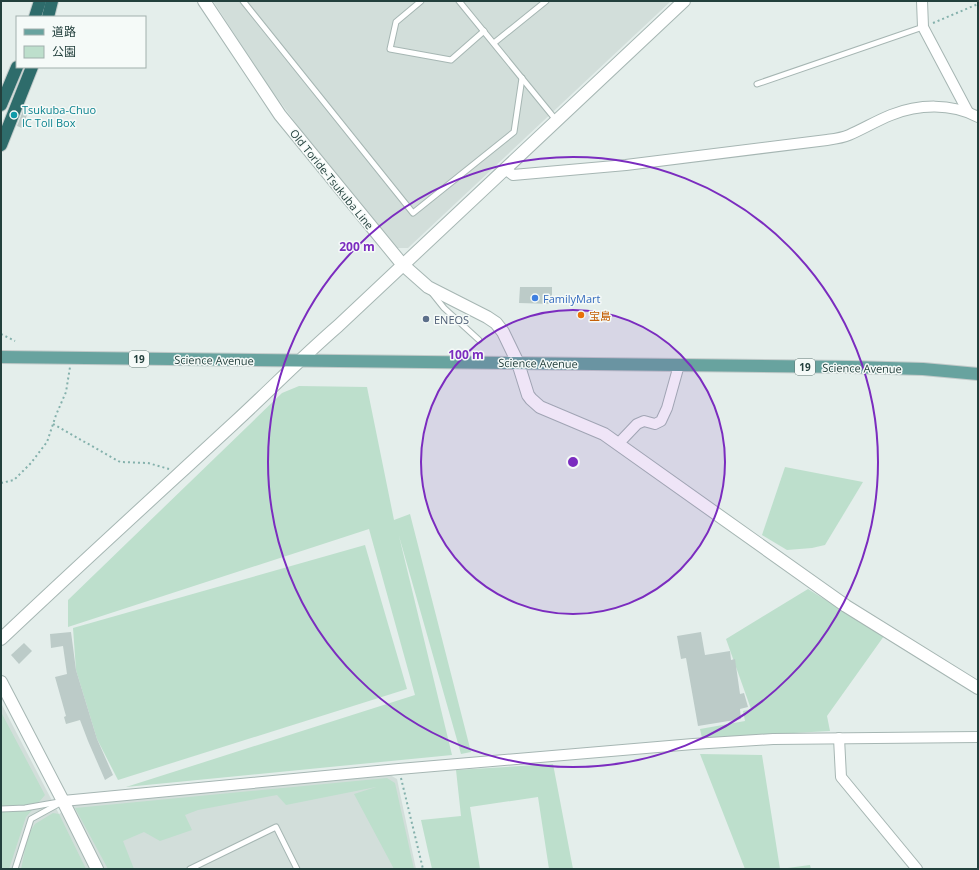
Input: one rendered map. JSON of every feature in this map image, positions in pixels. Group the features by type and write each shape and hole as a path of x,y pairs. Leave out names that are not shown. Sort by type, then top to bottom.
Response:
{"highway":[{"path":"48,16 52,1"},
{"path":"1,105 17,68"},
{"path":"1,145 32,68"}],"main road":[{"name":"Science Avenue","path":"1,358 679,365 923,369 978,374"}],"street":[{"name":"Old Toride-Tsukuba Line","path":"204,1 280,115 402,264 428,287 496,323 503,332 518,363 528,394 540,407 604,434 846,606 978,688"},
{"path":"1,640 74,570 257,402 298,361 338,326 402,264 684,1"},
{"path":"922,1 923,27 968,112"},
{"path":"504,169 513,175 626,165 812,142 848,135 892,115 925,106 946,107 968,112 978,117"},
{"path":"618,444 637,424 644,421 655,424 661,421 667,408 679,365"},
{"path":"1,682 97,869"},
{"path":"63,801 399,769 693,744 773,739 978,737"},
{"path":"839,738 841,777 917,869"}],"lane":[{"path":"243,1 413,213 514,132 522,78"},
{"path":"421,1 396,22 390,49 451,60 484,31"},
{"path":"459,1 556,120"},
{"path":"494,43 546,1"},
{"path":"756,84 923,27"},
{"path":"428,287 444,308 479,340"},
{"path":"1,809 25,808 63,801"},
{"path":"15,869 31,819 63,801"},
{"path":"190,869 276,827 297,869"}],"path":[{"path":"923,27 978,4"},
{"path":"1,334 15,341"},
{"path":"1,483 14,480 31,463 47,442 66,392 72,358"},
{"path":"53,424 120,462 148,462 180,473"},
{"path":"399,769 423,869"}],"shaded area":[{"path":"213,1 671,1 408,248 397,248 300,129 264,80"},
{"path":"1,703 59,814 76,803 390,775 397,779 416,869 1,869"}],"green space":[{"path":"299,386 367,387 394,520 410,514 471,752 461,754 399,536 452,755 126,787 415,695 369,529 68,627 68,600 282,393"},
{"path":"785,467 863,482 825,545 812,548 787,550 762,535"},
{"path":"365,545 407,689 118,780 97,739 76,670 73,628"},
{"path":"808,589 884,636 827,716 830,731 702,738 700,729 745,721 743,711 751,709 726,639"},
{"path":"1,712 45,795 26,817 9,869 1,869"},
{"path":"700,754 762,755 780,869 745,869"},
{"path":"553,764 573,869 549,869 538,797 470,807 480,869 432,869 421,820 461,816 456,770"},
{"path":"387,778 395,783 414,869 394,869 354,794 376,787 286,805 277,795 198,810 185,815 192,830 160,841 144,832 123,841 134,869 108,869 75,808"},
{"path":"53,813 59,814 86,869 21,869 28,835 35,824"},
{"path":"810,865 811,869 780,869"}],"building":[{"path":"24,108 29,110 22,128 17,126"},
{"name":"FamilyMart","path":"520,287 552,287 552,304 519,303"},
{"path":"71,632 76,670 97,739 113,775 105,780 80,720 66,724 64,717 66,716 55,677 67,674 63,646 51,648 50,634"},
{"path":"701,632 705,655 730,651 731,660 735,659 740,694 744,693 748,707 740,709 741,719 698,726 686,658 681,659 677,636"},
{"path":"24,643 32,651 19,664 11,655"}],"place":[{"name":"Tsukuba-Chuo IC Toll Box","path":"14,115"},
{"name":"FamilyMart","path":"535,298"},
{"name":"宝島","path":"581,315"},
{"name":"ENEOS","path":"426,319"}]}
